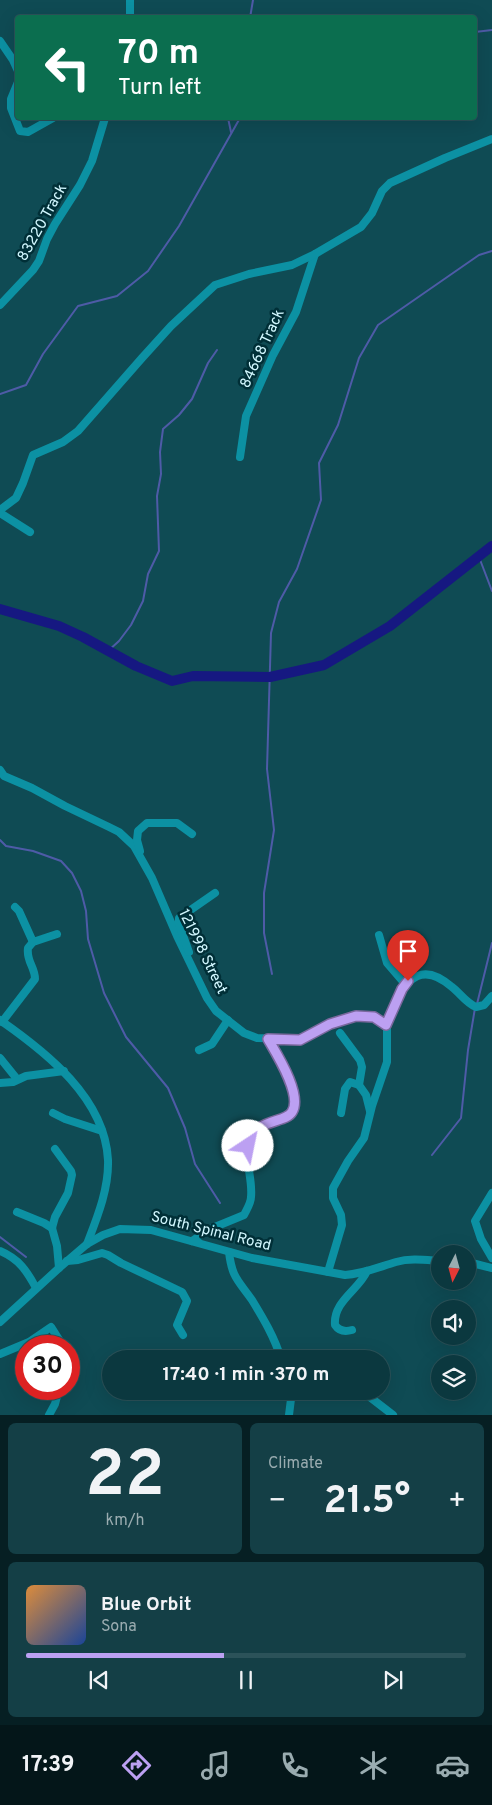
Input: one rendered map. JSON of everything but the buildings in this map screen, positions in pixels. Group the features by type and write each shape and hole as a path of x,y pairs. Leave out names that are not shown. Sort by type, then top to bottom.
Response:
{"street":[{"path":"130,0 130,15"},
{"path":"0,41 15,65"},
{"path":"15,90 10,104 15,119"},
{"path":"15,120 20,130 28,132 49,120"},
{"name":"83220 Track","path":"0,305 39,261 47,239 80,186 92,161 104,120"},
{"path":"30,532 0,511 12,502 20,492 33,455 63,442 78,431 142,358 210,289 222,282 242,276 292,265 315,254 361,227 372,213 382,191 390,183 492,139"},
{"name":"84668 Track","path":"240,457 246,416 273,355 296,312 315,254"},
{"name":"121998 Street","path":"1,774 110,826 127,840 140,856 152,878 177,936 211,1005 244,1033 257,1038 300,1040 330,1024 356,1016 374,1017 386,1025"},
{"name":"121998 Street","path":"140,856 137,840 138,831 147,824 177,823 192,834"},
{"path":"195,973 193,960 179,924 179,918 216,893"},
{"path":"15,907 19,911 34,942"},
{"path":"57,934 34,942 28,948 28,961 35,974 35,979 1,1021 64,1071 74,1082 92,1109 102,1131 108,1160 107,1174 100,1210 87,1244"},
{"path":"378,935 387,963 406,984"},
{"path":"431,1261 397,1262 345,1275 328,1272 342,1222 332,1198 333,1188 348,1161 362,1143 387,1062 386,1025 406,984 425,974 434,975 451,986 468,1003 476,1007 484,1005 492,996"},
{"path":"199,1050 212,1044 228,1020"},
{"path":"340,1034 360,1060 362,1067 359,1085"},
{"path":"192,1241 210,1229 244,1215 251,1199 248,1152 250,1141 260,1128 268,1122 287,1116 292,1112 294,1104 289,1080 268,1039"},
{"path":"0,1058 17,1079"},
{"path":"0,1083 8,1083 35,1074 64,1071"},
{"path":"340,1113 347,1084 352,1082 359,1085 366,1095 370,1115"},
{"path":"52,1113 102,1131"},
{"path":"55,1150 72,1175 68,1193 55,1217 52,1228 57,1246 58,1268"},
{"path":"492,1193 479,1212 475,1222 481,1239 492,1258"},
{"path":"17,1212 44,1222 52,1228"},
{"name":"South Spinal Road","path":"0,1322 87,1244 120,1229 152,1230 275,1263 328,1272"},
{"path":"0,1251 9,1254 24,1267 36,1288"},
{"path":"229,1252 232,1272 270,1332 277,1350"},
{"path":"67,1261 102,1253 108,1254 122,1263 182,1292 187,1301 177,1325 182,1335"},
{"path":"476,1264 492,1268"},
{"path":"352,1330 339,1329 335,1325 335,1318 340,1306 348,1295 362,1283 367,1271"},
{"path":"39,1335 50,1327 55,1335"},
{"path":"0,1354 15,1348"},
{"path":"49,1415 56,1400"},
{"path":"289,1415 291,1400"},
{"path":"374,1400 394,1415"}],"waterway":[{"path":"250,15 253,0"},
{"path":"477,32 492,30"},
{"path":"228,120 231,132"},
{"path":"0,394 26,385 43,354 78,306 117,296 148,271 179,226 239,120"},
{"path":"272,974 264,933 264,893 274,830 267,769 271,633 279,602 297,569 321,500 319,463 338,425 359,358 378,325 479,255 492,251"},
{"path":"108,651 119,641 131,625 143,601 148,574 159,551 157,496 161,474 160,452 163,429 179,415 192,399 208,363 217,350"},
{"path":"0,609 59,626 136,666 172,681 193,676 270,677 324,665 390,626 492,546"},
{"path":"479,557 492,591"},
{"path":"0,840 6,846 33,851 61,861 72,873 81,891 86,911 88,939 104,993 126,1037 168,1088 185,1128 195,1164 220,1203"},
{"path":"477,1004 492,943"},
{"path":"432,1155 461,1118 468,1050 475,1008"},
{"path":"0,1237 26,1257"}],"route":[{"path":"248,1146 251,1138 260,1128 268,1122 287,1116 294,1108 289,1080 268,1039 300,1040 330,1024 356,1016 378,1018 386,1025 402,989 408,981"}]}
